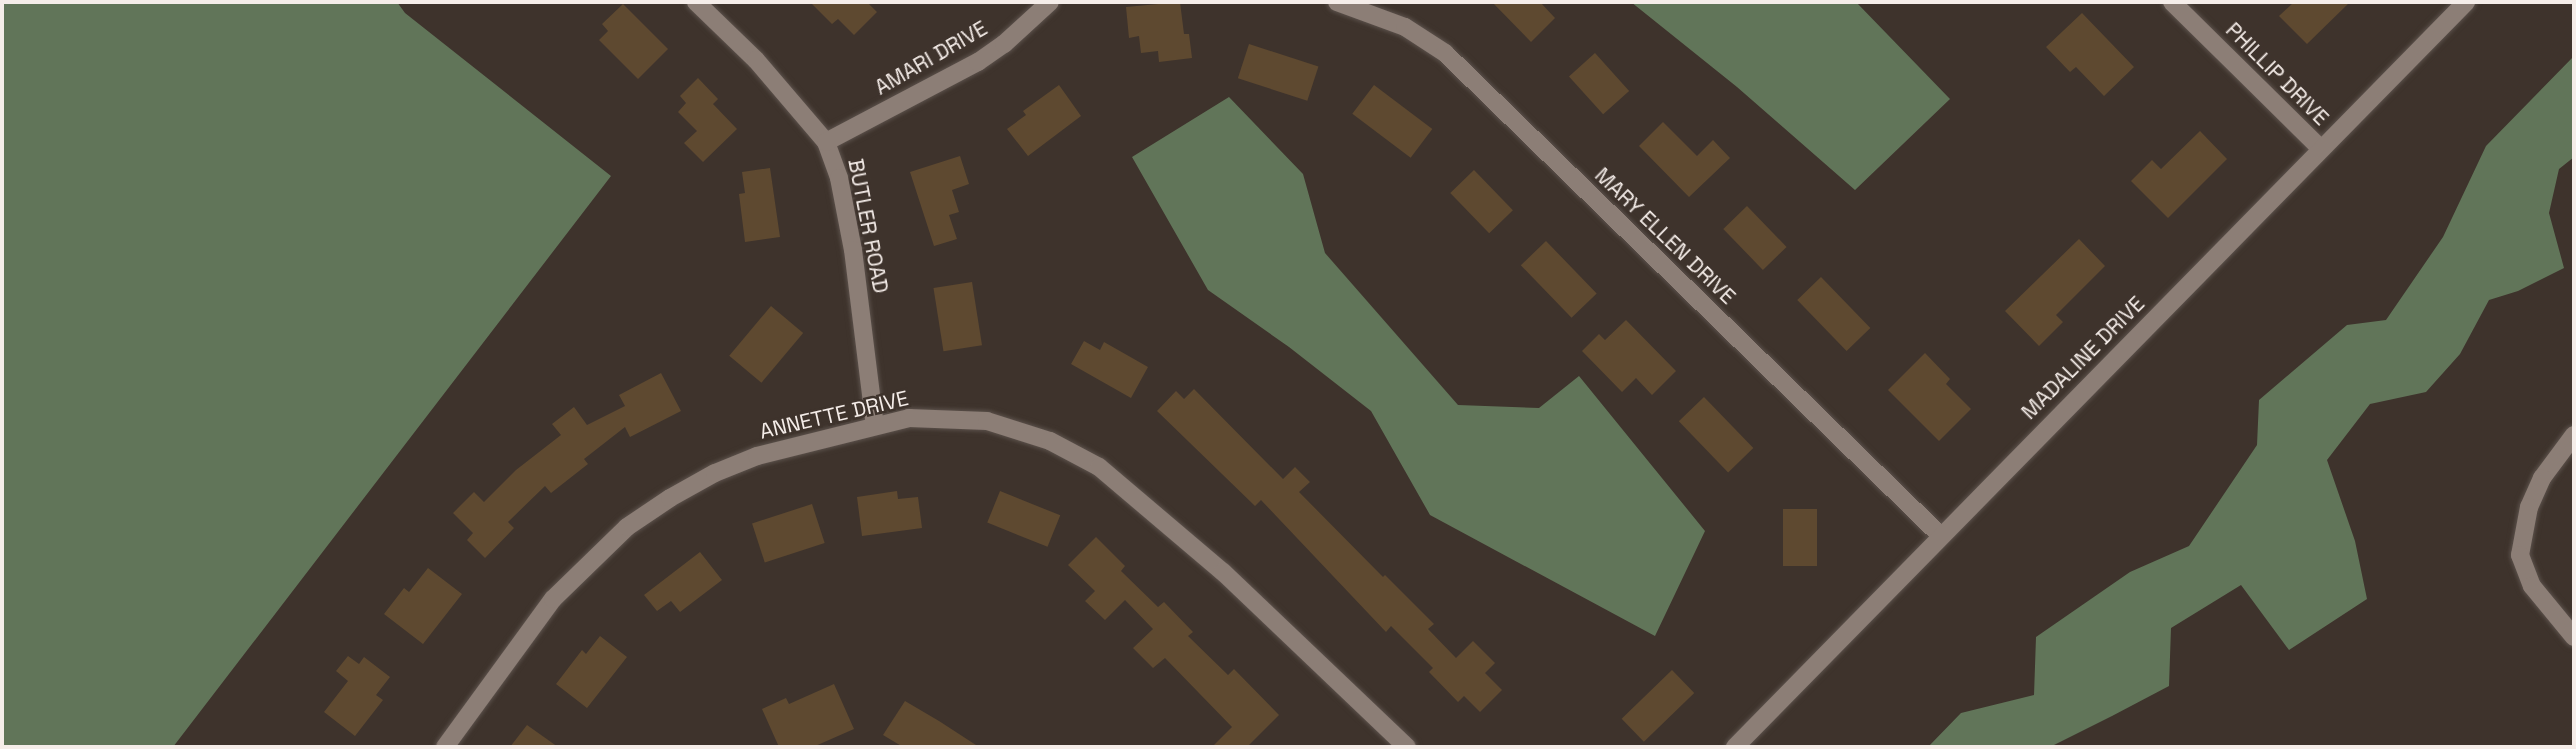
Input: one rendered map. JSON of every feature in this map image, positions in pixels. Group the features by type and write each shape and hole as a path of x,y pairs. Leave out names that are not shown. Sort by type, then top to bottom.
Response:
{"street":[{"name":"BUTLER ROAD","path":"696,2 756,60 826,142 839,178 853,250 875,426"},
{"name":"AMARI DRIVE","path":"826,142 978,62 1004,44 1049,2"},
{"name":"MARY ELLEN DRIVE","path":"1337,2 1405,27 1445,53 1940,536"},
{"name":"PHILLIP DRIVE","path":"2172,2 2321,149"},
{"name":"MADALINE DRIVE","path":"1735,747 2466,2"},
{"name":"ANNETTE DRIVE","path":"444,747 553,598 627,527 670,498 715,473 773,450 909,418 987,422 1051,441 1099,467 1223,572 1407,747"},
{"path":"2574,435 2542,478 2529,507 2520,555 2532,586 2574,637"}],"green space":[{"path":"2,2 397,2 405,13 611,176 173,747 2,747"},
{"path":"1631,2 1856,2 1950,99 1855,190 1737,87"},
{"path":"2574,56 2574,157 2559,169 2549,213 2564,268 2518,291 2489,300 2460,354 2426,392 2370,404 2327,460 2355,541 2367,599 2289,650 2241,585 2171,628 2169,686 2112,716 2050,747 1928,747 1961,713 2034,695 2036,637 2130,572 2189,546 2257,445 2259,400 2347,325 2386,320 2443,237 2486,146"},
{"path":"1229,97 1303,174 1325,253 1458,405 1539,408 1579,376 1705,531 1655,636 1430,515 1371,411 1289,347 1208,290 1132,157"}],"building":[{"path":"810,2 867,2 877,12 854,35 838,19 832,24"},
{"path":"1180,2 1184,34 1189,34 1192,58 1159,62 1158,51 1141,53 1139,36 1129,38 1126,7"},
{"path":"1492,2 1540,2 1555,18 1531,42"},
{"path":"2294,2 2350,2 2307,44 2279,16"},
{"path":"623,4 668,49 638,79 599,40 608,31 602,24"},
{"path":"2082,13 2134,67 2104,96 2076,67 2070,72 2046,47"},
{"path":"1249,44 1318,67 1307,101 1238,78"},
{"path":"1595,53 1629,91 1603,114 1569,76"},
{"path":"698,78 718,99 713,104 737,129 703,162 684,143 697,131 678,112 686,103 680,96"},
{"path":"1059,85 1081,116 1028,156 1007,129 1026,115 1023,111"},
{"path":"1374,85 1432,129 1411,158 1352,114"},
{"path":"1663,122 1697,156 1713,140 1730,158 1689,197 1639,146"},
{"path":"2200,131 2227,159 2168,218 2131,181 2152,160 2161,169"},
{"path":"960,156 969,184 952,190 959,212 949,215 957,239 934,246 910,172"},
{"path":"770,168 780,237 745,242 739,194 745,193 742,172"},
{"path":"1474,170 1513,210 1489,233 1450,193"},
{"path":"1747,206 1787,247 1763,270 1723,229"},
{"path":"2079,239 2105,266 2056,315 2063,322 2039,346 2005,311"},
{"path":"1546,241 1597,294 1572,318 1521,265"},
{"path":"1821,277 1870,328 1847,351 1797,300"},
{"path":"972,282 982,345 943,351 933,288"},
{"path":"771,306 803,333 761,383 729,356"},
{"path":"1626,320 1676,371 1652,395 1636,378 1622,392 1582,351 1599,334 1605,340"},
{"path":"1084,341 1100,350 1104,342 1148,367 1131,398 1071,364"},
{"path":"1925,353 1950,379 1946,384 1971,409 1939,441 1888,390"},
{"path":"661,373 681,411 630,437 625,427 584,459 588,464 551,493 545,486 508,522 514,528 485,558 467,540 473,533 453,513 474,492 484,502 516,470 561,435 552,424 574,407 587,425 625,406 619,395"},
{"path":"1194,389 1283,479 1295,467 1310,482 1299,492 1434,624 1428,629 1456,658 1473,641 1495,663 1485,673 1502,690 1480,712 1464,696 1458,702 1429,672 1433,668 1391,626 1386,632 1261,500 1255,506 1157,411 1176,391 1184,399"},
{"path":"1704,397 1753,448 1728,472 1679,421"},
{"path":"897,491 898,499 918,497 922,528 862,536 857,497"},
{"path":"1000,491 1060,515 1048,547 987,523"},
{"path":"812,504 825,543 765,562 752,523"},
{"path":"1783,509 1817,509 1817,566 1783,566"},
{"path":"1096,537 1125,566 1121,571 1158,607 1164,602 1193,632 1188,636 1228,675 1234,669 1279,715 1247,747 1212,747 1232,727 1165,658 1153,668 1133,648 1153,629 1125,600 1105,620 1085,601 1095,591 1068,565"},
{"path":"700,552 722,580 680,612 671,601 657,611 644,595"},
{"path":"428,568 462,594 423,644 384,614 404,588 409,592"},
{"path":"600,636 627,657 587,708 556,684 582,650 586,654"},
{"path":"348,656 359,664 364,657 390,677 376,695 383,700 355,736 324,712 348,681 336,671"},
{"path":"1672,670 1694,693 1644,742 1622,719"},
{"path":"834,684 854,729 813,747 779,747 762,709 786,698 789,704"},
{"path":"905,701 979,747 903,747 883,735"},
{"path":"527,725 558,747 510,747"}]}
